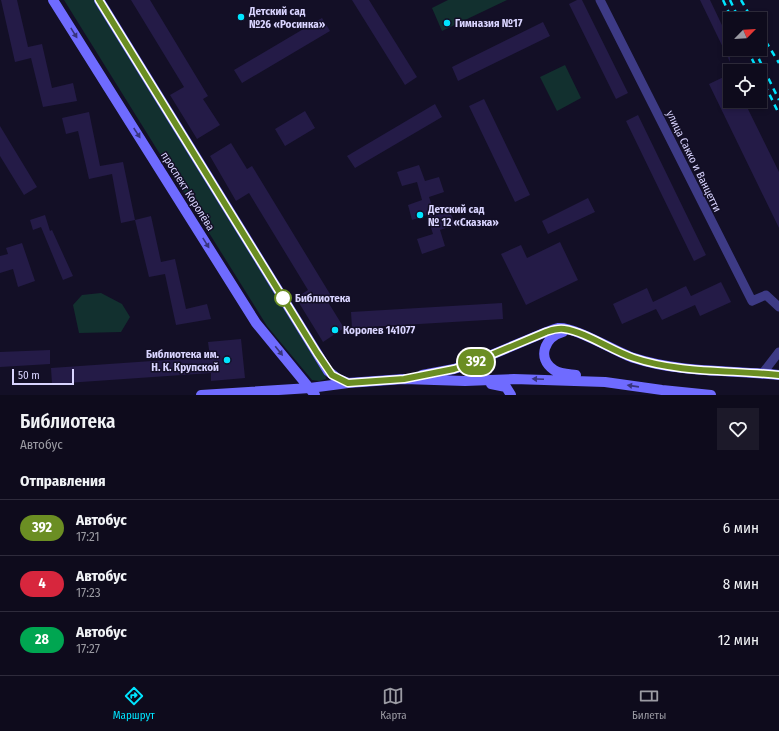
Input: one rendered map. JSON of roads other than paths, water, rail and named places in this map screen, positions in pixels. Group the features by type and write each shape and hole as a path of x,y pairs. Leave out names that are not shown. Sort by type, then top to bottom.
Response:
{"main road":[{"name":"проспект Королёва","path":"53,0 256,323 312,392"},
{"path":"99,0 317,353 332,375 348,383"},
{"path":"404,379 454,369 553,330 563,328 632,358 653,364 673,367 779,375"},
{"path":"570,331 557,334 547,341 544,352 547,364 559,373 585,376 605,382"},
{"path":"201,395 312,392 348,383 404,379 465,381 514,379 605,382 712,395"},
{"path":"465,381 503,386 509,390 511,395"}],"street":[{"name":"улица Сакко и Ванцетти","path":"600,0 752,301 766,295 779,307"},
{"path":"762,374 779,352"}],"railway":[{"path":"723,0 729,12"},
{"path":"730,0 736,12"},
{"path":"741,0 748,12"},
{"path":"767,43 779,63"},
{"path":"750,56 754,64"},
{"path":"757,56 779,100"},
{"path":"767,89 779,114"}],"place":[{"name":"Детский сад №26 «Росинка»","path":"241,17"},
{"name":"Гимназия №17","path":"447,23"},
{"name":"Детский сад № 12 «Сказка»","path":"420,215"},
{"name":"Библиотека","path":"283,298"},
{"name":"Королев 141077","path":"335,330"},
{"name":"Библиотека им. Н. К. Крупской","path":"227,360"}]}
